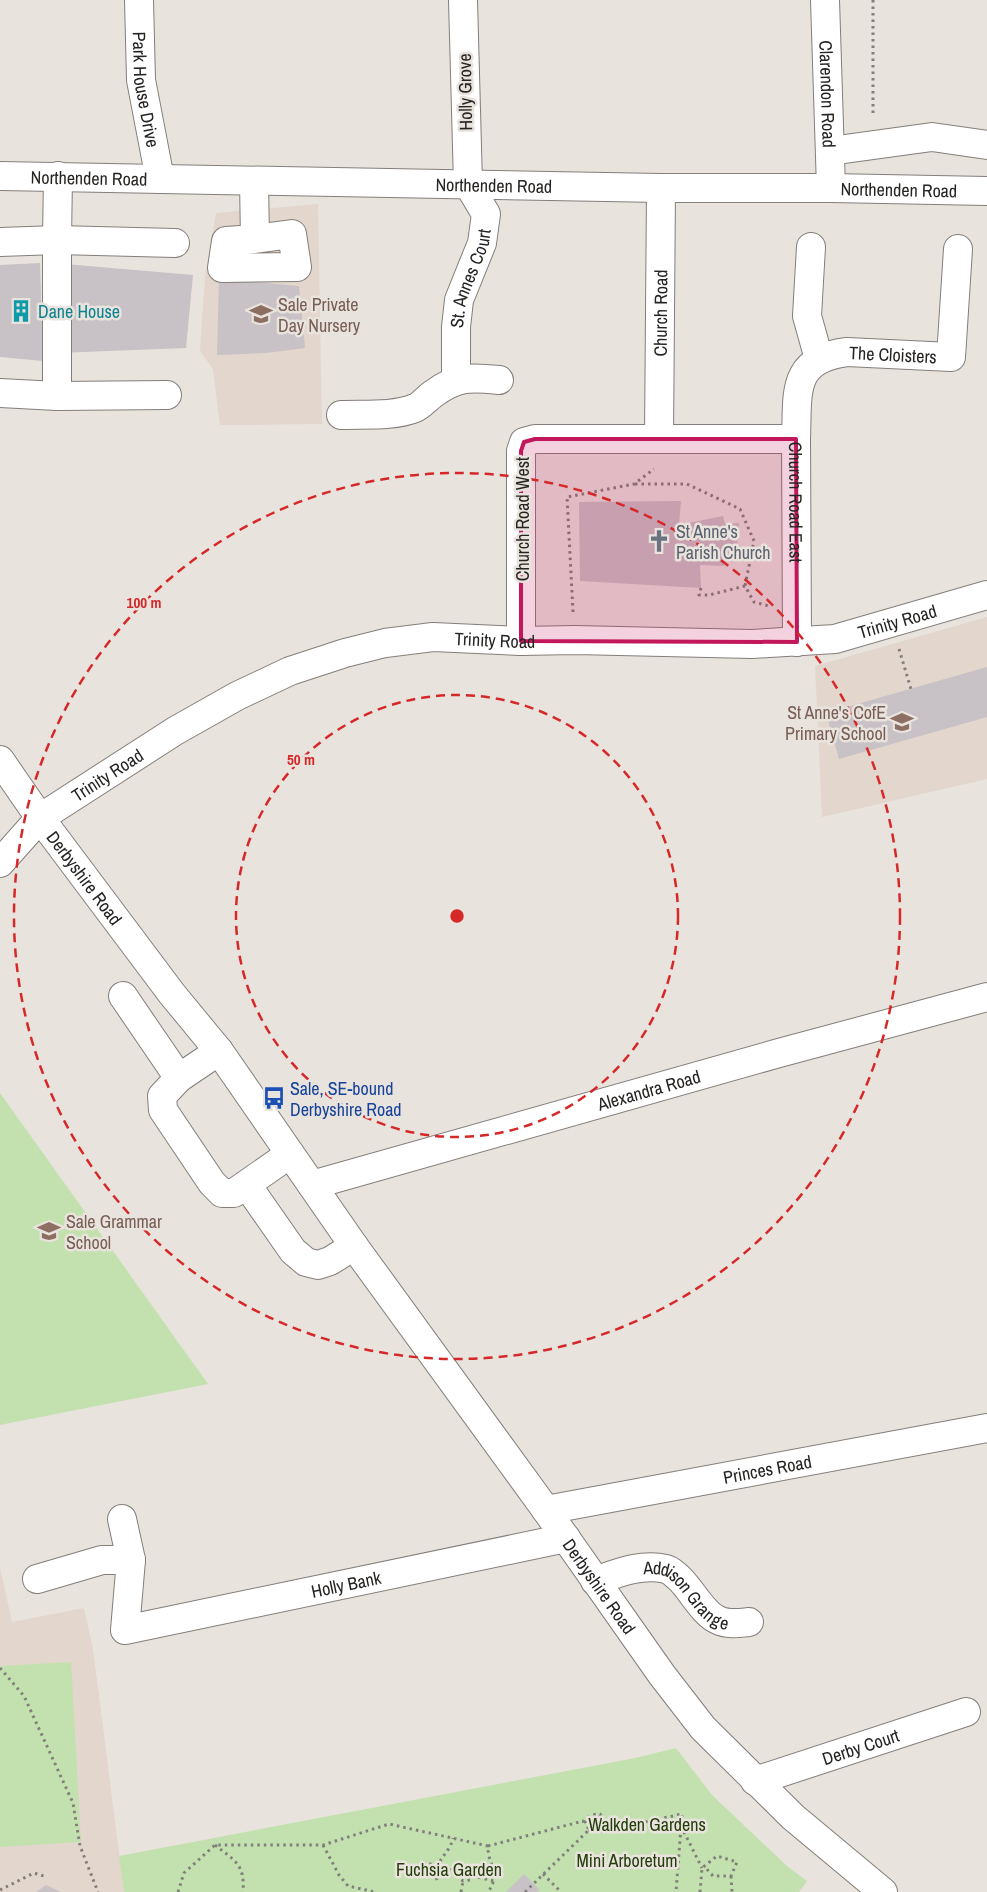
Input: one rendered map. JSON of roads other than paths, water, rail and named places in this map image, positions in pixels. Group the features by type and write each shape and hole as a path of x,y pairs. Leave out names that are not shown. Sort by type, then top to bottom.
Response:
{"street":[{"name":"Park House Drive","path":"139,0 141,80 160,179"},
{"name":"Holly Grove","path":"463,0 468,184"},
{"name":"Clarendon Road","path":"824,0 831,188"},
{"path":"830,152 932,137 987,145"},
{"name":"Northenden Road","path":"0,176 661,188 831,188 987,191"},
{"path":"57,396 56,240 58,176"},
{"path":"254,181 255,239"},
{"name":"St. Annes Court","path":"456,380 456,327 459,300 482,243 486,214 468,184"},
{"name":"Church Road","path":"659,438 661,188"},
{"path":"0,242 56,240 175,243"},
{"path":"796,439 799,385 805,371 819,359 807,316 811,247"},
{"name":"The Cloisters","path":"819,359 830,354 847,352 951,356 958,249"},
{"path":"341,415 395,413 416,408 441,388 456,380 472,377 499,380"},
{"path":"0,393 57,396 167,395"},
{"name":"Church Road East","path":"659,438 796,439 797,642"},
{"name":"Church Road West","path":"521,641 521,451 524,442 535,439 659,438"},
{"name":"Trinity Road","path":"0,863 40,818 175,731 237,696 290,671 345,653 385,643 433,637 521,641 575,640 752,644 835,639 987,594"},
{"name":"Derbyshire Road","path":"0,760 40,818 172,994 219,1051 354,1246 703,1728 793,1818 883,1892"},
{"path":"138,1019 172,994"},
{"path":"123,996 179,1078"},
{"name":"Alexandra Road","path":"312,1185 770,1056 987,998"},
{"path":"219,1051 179,1078 162,1096 163,1110 212,1182 222,1193 234,1193 290,1154"},
{"path":"247,1185 293,1251 306,1262 318,1265 330,1262 354,1246"},
{"name":"Princes Road","path":"546,1510 987,1428"},
{"path":"37,1578 102,1560 131,1560 122,1519"},
{"name":"Holly Bank","path":"131,1560 124,1630 566,1538"},
{"name":"Addison Grange","path":"595,1581 624,1571 652,1567 669,1570 683,1582 706,1610 717,1620 730,1624 749,1622"},
{"name":"Derby Court","path":"755,1782 966,1712"}],"place":[{"name":"Dane House","path":"21,311"},
{"name":"Sale Private Day Nursery","path":"261,314"},
{"name":"St Anne's Parish Church","path":"659,541"},
{"name":"St Anne's CofE Primary School","path":"902,722"},
{"name":"Sale, SE-bound Derbyshire Road","path":"274,1098"},
{"name":"Sale Grammar School","path":"49,1231"}],"park label":[{"name":"Walkden Gardens","path":"647,1824"},
{"name":"Mini Arboretum","path":"627,1860"},
{"name":"Fuchsia Garden","path":"449,1869"}]}
